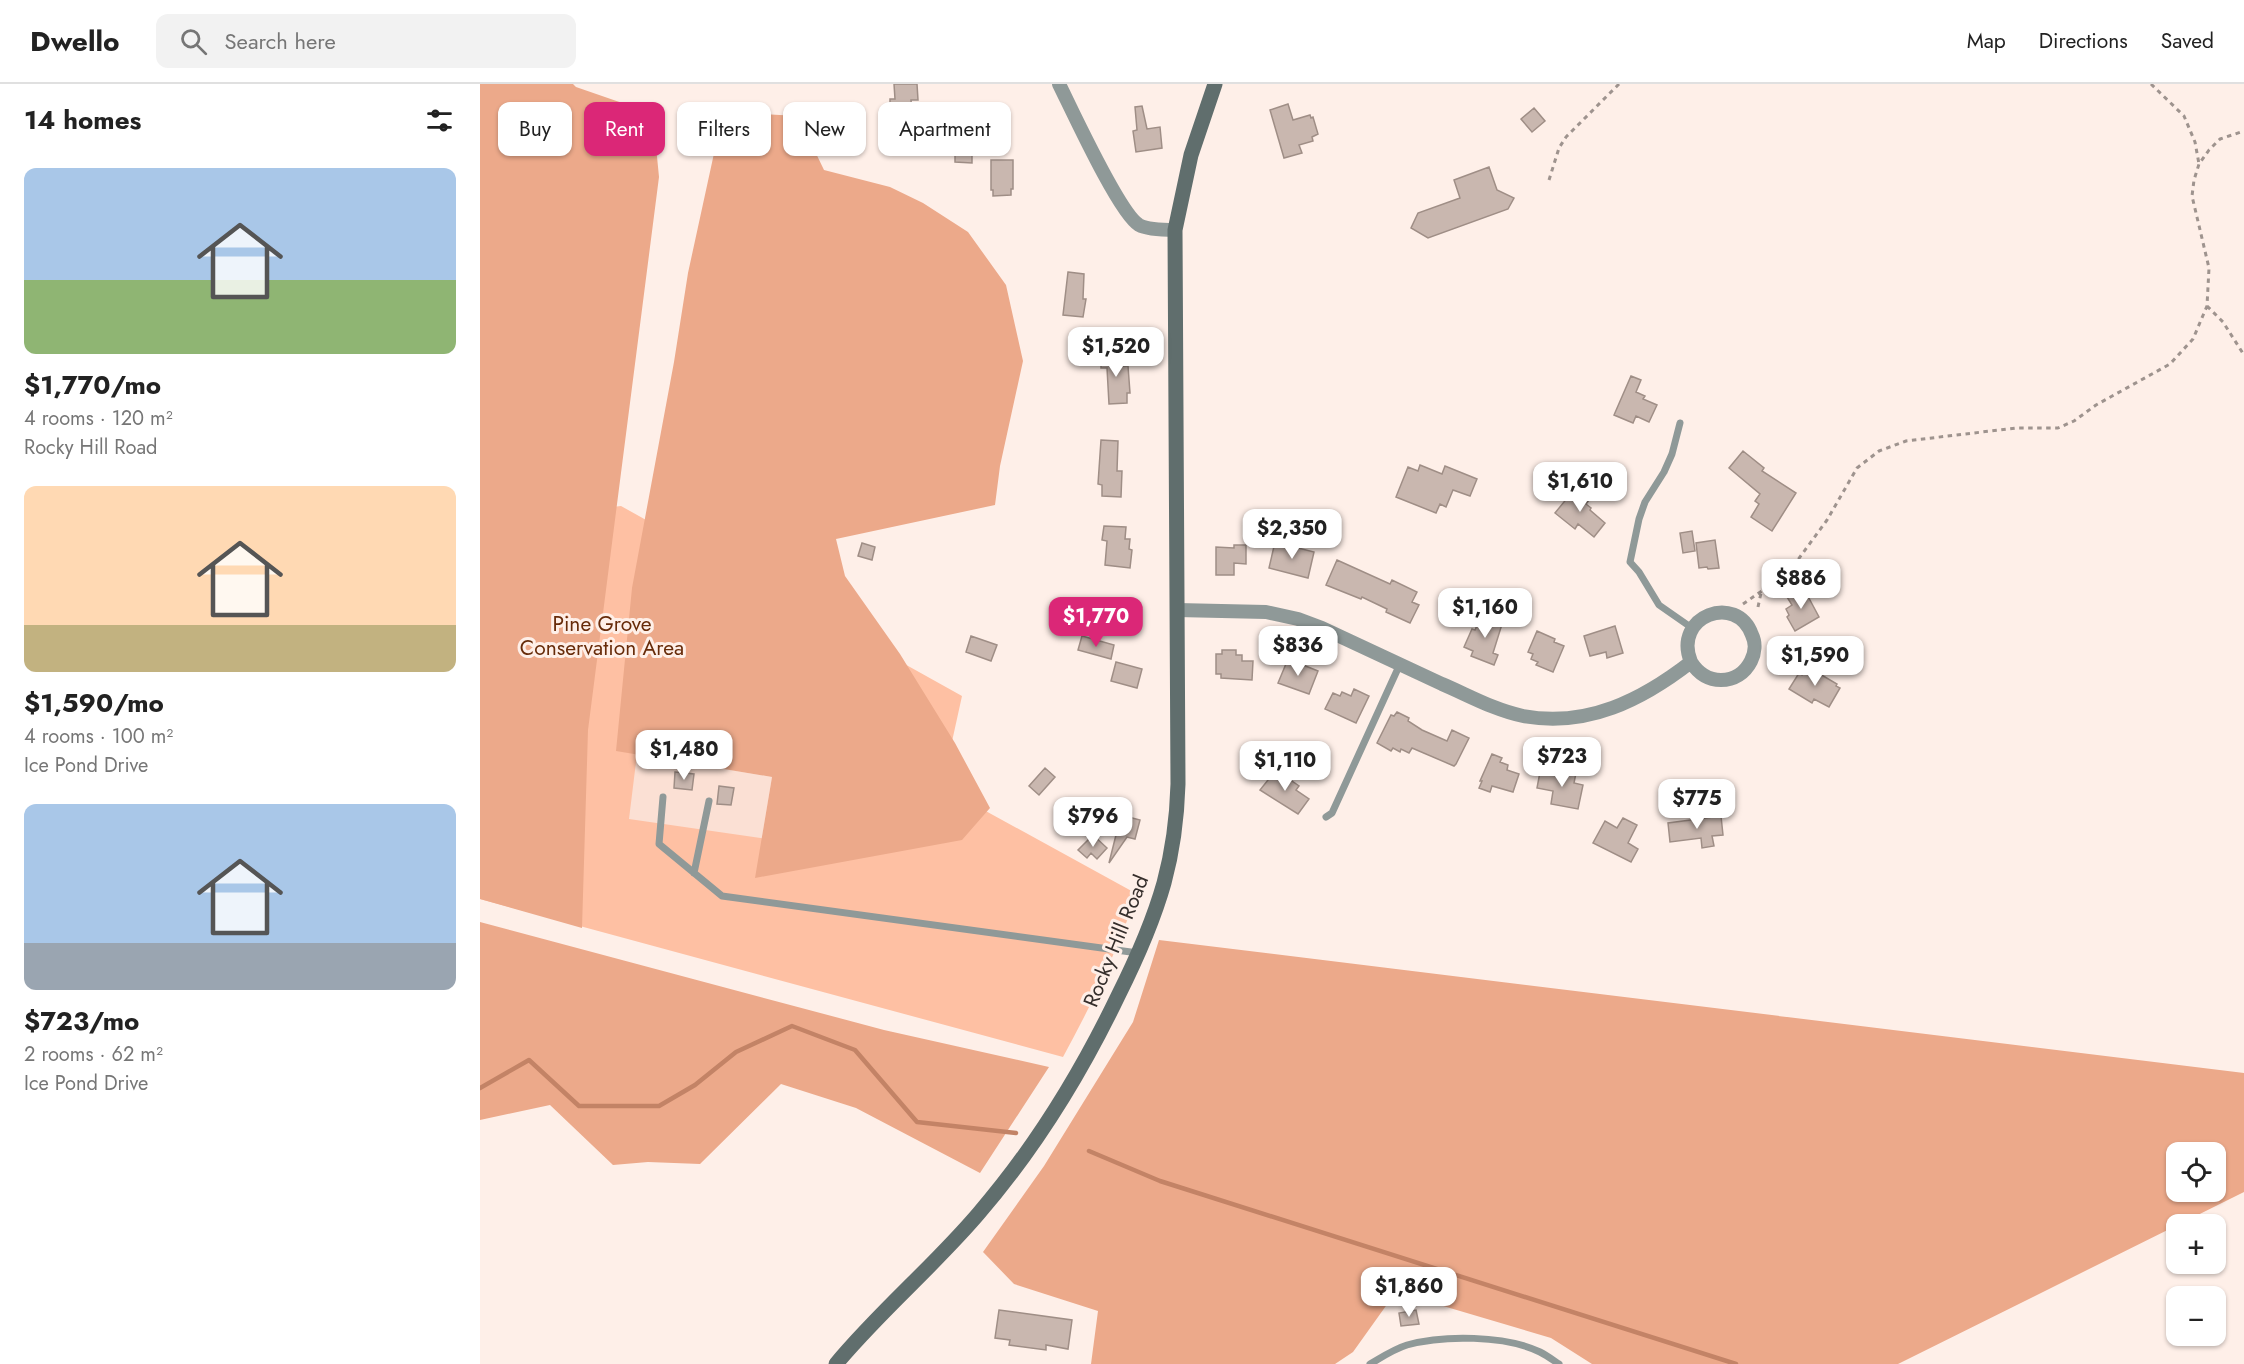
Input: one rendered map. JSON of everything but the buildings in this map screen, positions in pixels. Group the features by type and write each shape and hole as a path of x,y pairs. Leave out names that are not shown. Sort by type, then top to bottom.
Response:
{"main road":[{"name":"Rocky Hill Road","path":"836,1364 873,1323 939,1258 1003,1184 1039,1134 1088,1056 1138,953 1158,905 1174,835 1178,784 1175,230 1191,155 1215,84"}],"street":[{"path":"1059,84 1121,204 1139,225 1165,231 1175,230"},
{"path":"1177,610 1266,612 1298,619 1506,711 1537,717 1566,718 1595,714 1629,703 1661,684 1691,662"},
{"path":"1729,613 1743,621 1753,635 1754,651 1748,667 1734,677 1718,680 1702,675 1691,662 1687,645 1692,628 1699,620 1708,615 1729,613"}],"lane":[{"path":"1680,423 1672,453 1642,510 1630,562 1639,572 1659,605 1692,628"},
{"path":"1326,817 1332,813 1400,664"},
{"path":"663,797 659,844 722,896 1138,953"},
{"path":"694,873 709,801"},
{"path":"1370,1364 1407,1345 1435,1340 1480,1339 1518,1344 1539,1352 1559,1364"}],"path":[{"path":"1549,180 1559,148 1566,137 1619,84"},
{"path":"2151,84 2184,116 2195,142 2199,164"},
{"path":"1729,613 1789,572 1827,520 1857,468 1879,451 1906,441 2016,428 2058,428 2074,421 2096,405 2170,364 2193,339 2207,306 2209,268 2192,196 2199,164 2220,139 2244,131"},
{"path":"2207,306 2223,322 2244,355"},
{"path":"1758,607 1761,593"}],"shaded area":[{"path":"480,84 573,84 619,102 584,102 584,156 657,156 659,177 588,730 582,928 480,899"},
{"path":"771,115 783,115 783,156 817,156 824,170 890,187 923,203 968,232 1006,285 1023,361 1000,466 995,505 836,539 845,576 900,654 955,743 990,808 962,840 755,878 772,777 616,751 632,588 688,273 713,156 771,156"},
{"path":"616,751 772,777 755,878 599,852"},
{"path":"480,922 884,1030 1049,1067 980,1173 856,1108 781,1084 700,1164 648,1162 613,1165 550,1105 480,1120"},
{"path":"1159,940 2244,1073 2244,1192 2226,1201 2226,1142 2166,1142 2166,1202 2224,1202 2200,1214 2166,1214 2166,1231 1898,1364 1592,1364 1551,1338 1406,1295 1388,1303 1353,1352 1335,1364 1091,1364 1098,1311 1014,1284 983,1252 1044,1166 1133,1022"}],"green space":[{"name":"Pine Grove Conservation Area","path":"621,506 962,696 942,787 1137,894 1103,977 1063,1057 480,899 480,522","holes":["637,754 784,772 775,840 629,819"]}],"waterway":[{"path":"480,1088 529,1060 579,1106 659,1106 695,1085 736,1052 792,1026 855,1050 917,1122 1016,1133"},
{"path":"1089,1151 1160,1181 1736,1364"}]}
